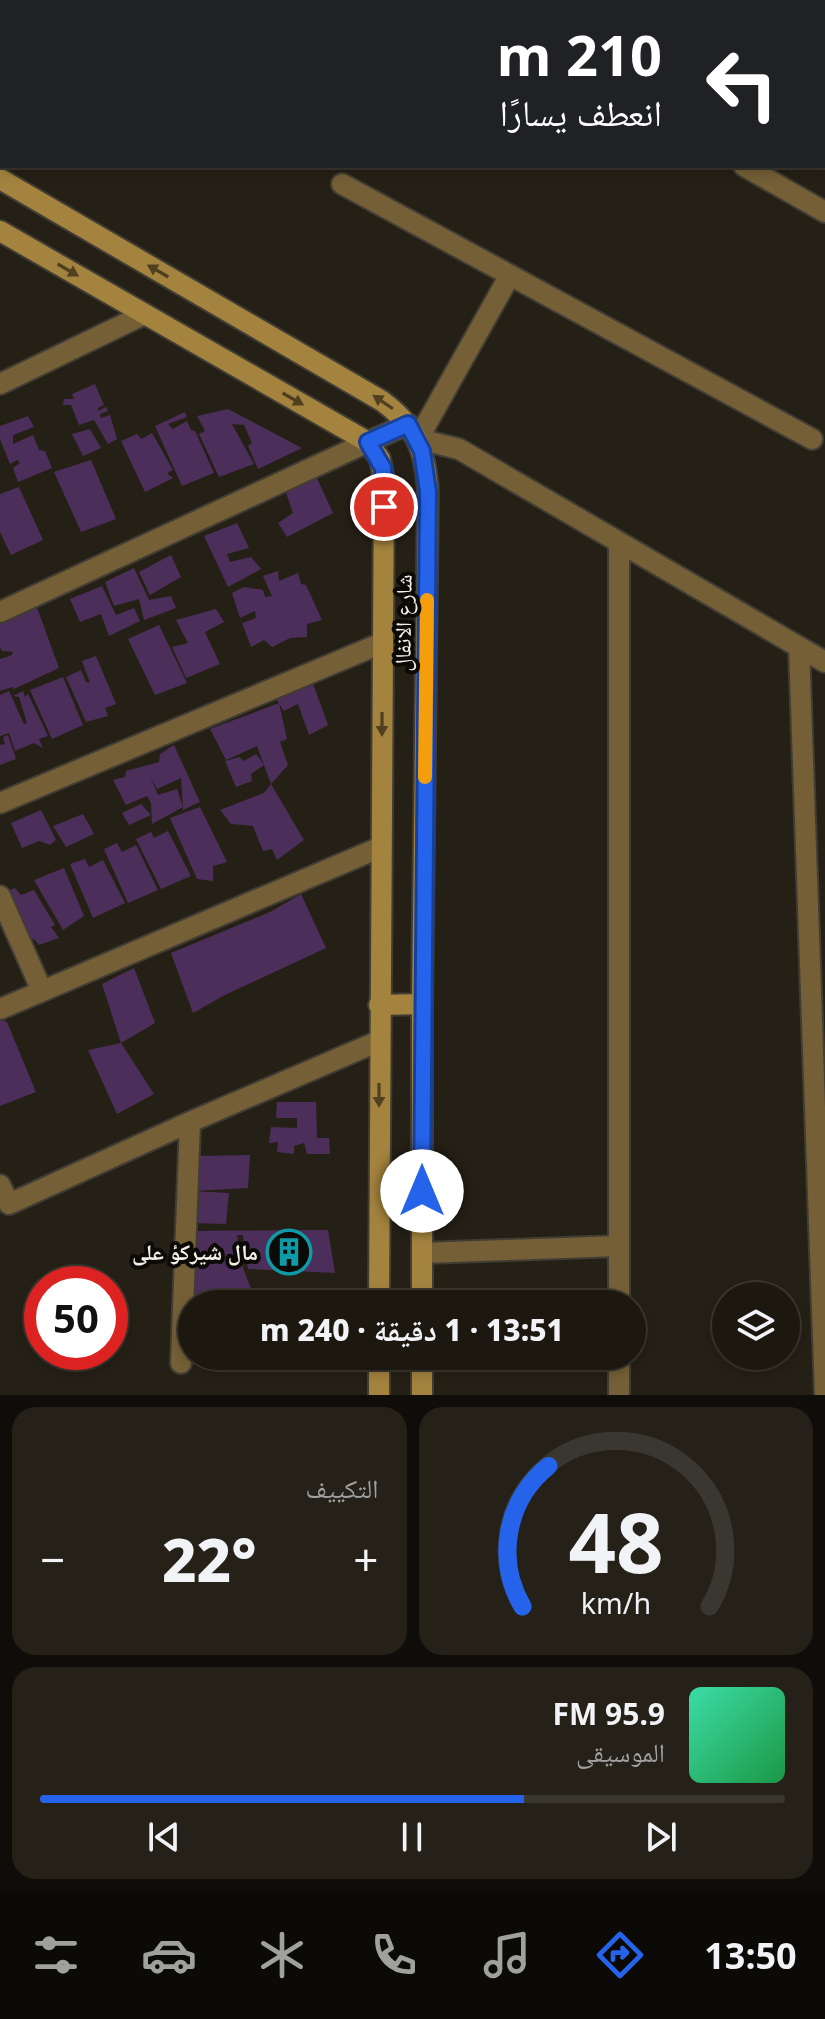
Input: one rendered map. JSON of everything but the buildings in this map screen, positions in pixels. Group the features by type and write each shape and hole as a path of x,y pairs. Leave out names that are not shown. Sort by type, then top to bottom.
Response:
{"main road":[{"path":"0,179 382,401 413,431"},
{"path":"0,231 368,442 413,431"},
{"name":"شارع الانفال","path":"413,431 427,470 428,491 422,1290"},
{"name":"شارع الانفال","path":"368,442 383,468 379,1290"},
{"path":"379,1005 422,1004"},
{"path":"379,1370 379,1395"},
{"path":"422,1370 422,1395"}],"street":[{"path":"748,168 825,212"},
{"path":"342,184 812,439"},
{"path":"510,275 413,431 459,449 825,662"},
{"path":"0,384 145,314"},
{"path":"0,612 368,442"},
{"path":"619,542 619,1290"},
{"path":"0,803 382,643"},
{"path":"799,647 825,1395"},
{"path":"0,1009 381,847"},
{"path":"0,896 42,991"},
{"path":"0,1185 9,1204 379,1041"},
{"path":"184,1290 190,1122"},
{"path":"422,1253 619,1246"},
{"path":"619,1370 619,1395"}],"slow traffic":[{"path":"425,777 427,600"}],"place":[{"name":"مال شيركؤ على","path":"289,1252"}],"route":[{"path":"384,507 383,468 368,442 408,424 422,451 428,491 422,1191"}]}
